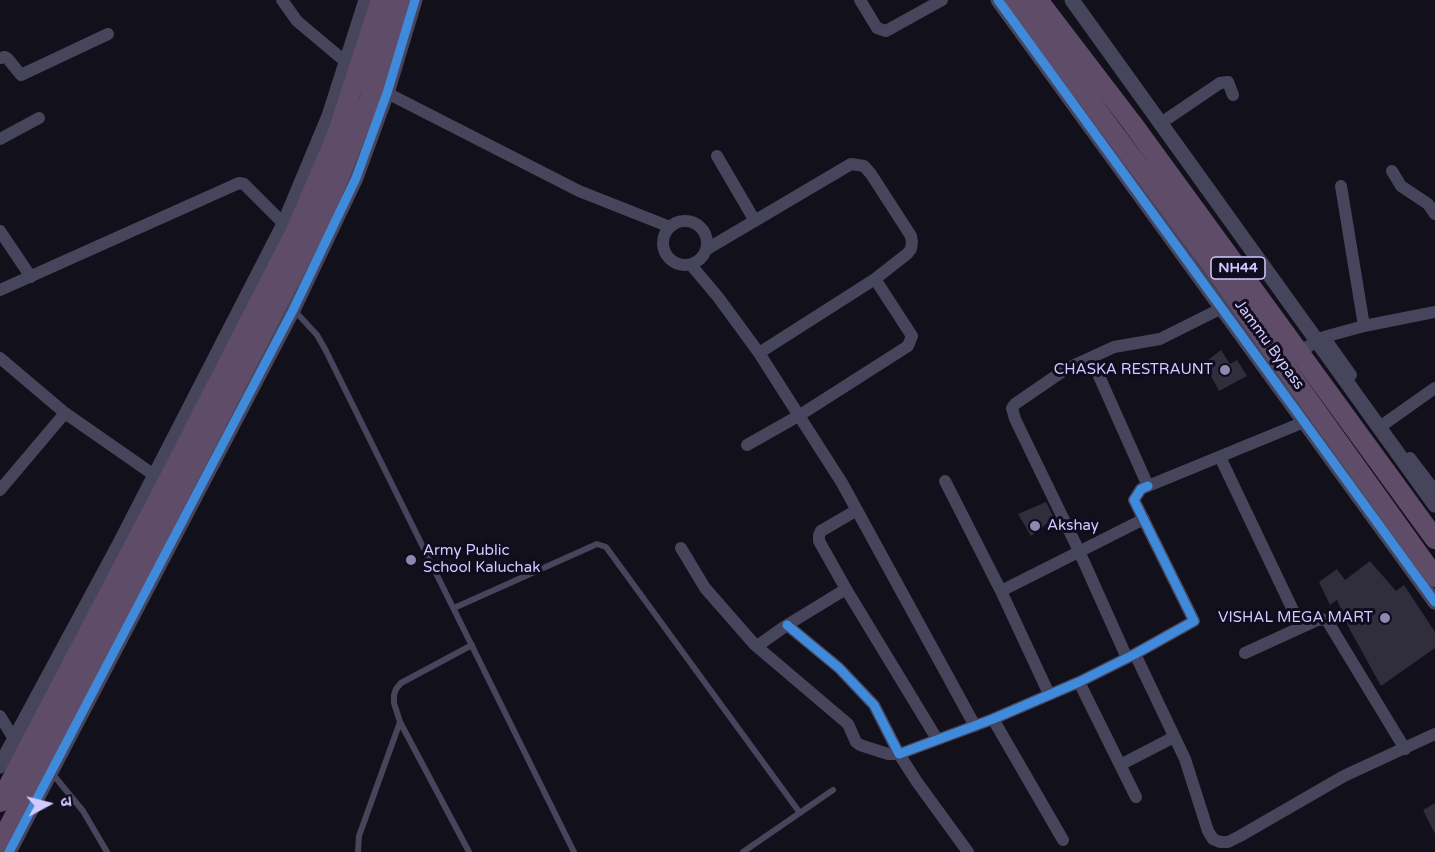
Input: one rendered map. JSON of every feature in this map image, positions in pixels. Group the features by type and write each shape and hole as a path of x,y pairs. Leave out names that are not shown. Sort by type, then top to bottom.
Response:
{"highway":[{"path":"0,802 173,473 295,233 337,135 381,0"},
{"path":"0,844 46,767 314,233 369,102 399,0"},
{"name":"Jammu Bypass","path":"1015,0 1209,261 1435,576"},
{"name":"Jammu Bypass","path":"1038,0 1132,123 1313,344 1435,539"}],"street":[{"path":"282,0 297,21 347,63"},
{"path":"0,766 113,555 284,224 329,116 366,0"},
{"path":"9,852 46,767 293,310 356,178 387,93 415,0"},
{"path":"860,0 877,28 886,31 942,0"},
{"path":"998,0 1435,602"},
{"path":"1072,0 1161,123 1313,344 1435,505"},
{"path":"0,58 8,58 21,75 108,34"},
{"path":"1161,123 1220,84 1228,82 1233,95"},
{"path":"387,93 579,191 670,227"},
{"path":"0,139 39,118"},
{"path":"717,156 755,221"},
{"path":"707,249 851,164 864,166 911,236 911,249 907,255 875,279 759,353"},
{"path":"1392,171 1401,186 1428,204 1435,214"},
{"path":"0,290 239,183 244,184 284,224"},
{"path":"1341,186 1364,326"},
{"path":"683,221 697,224 706,235 707,249 704,256 691,265 676,264 666,254 663,239 670,227 683,221"},
{"path":"0,231 31,277"},
{"path":"691,265 759,353 800,415 857,510 975,726"},
{"path":"747,445 800,415 909,346 912,336 875,279"},
{"path":"1222,308 1160,339 1114,347 1066,369 1014,404 1012,408 1015,419 1079,551 1185,759 1208,831 1220,842 1228,842 1344,776 1435,734"},
{"path":"1313,344 1364,326 1435,312"},
{"path":"1313,344 1384,424 1435,491"},
{"path":"0,358 65,413 154,475"},
{"path":"1090,358 1148,486"},
{"path":"1384,424 1435,388"},
{"path":"0,490 65,413"},
{"path":"681,548 705,588 755,645 848,724 856,742 888,754 899,754 993,719 1079,682 1194,621 1134,500 1141,489 1304,422"},
{"path":"1220,457 1301,627"},
{"path":"945,481 1001,591 1049,694"},
{"path":"857,510 821,531 819,541 937,739"},
{"path":"1001,591 1144,519"},
{"path":"755,645 846,589"},
{"path":"1245,653 1315,621 1328,622 1405,749"},
{"path":"787,625 839,668 874,705 899,754 968,852"},
{"path":"1079,682 1136,797"},
{"path":"0,717 14,739"},
{"path":"993,719 1063,840"},
{"path":"1120,765 1174,737"}],"lane":[{"path":"293,310 317,335 325,349 574,852"},
{"path":"454,608 597,544 606,547 800,813"},
{"path":"469,852 400,722 394,703 396,689 401,684 472,645"},
{"path":"358,852 359,836 400,722"},
{"path":"46,767 83,811 107,852"},
{"path":"743,852 833,790"}],"building":[{"name":"CHASKA RESTRAUNT","path":"1221,350 1230,364 1237,360 1247,376 1219,391 1204,363"},
{"name":"Akshay","path":"1046,502 1054,518 1031,536 1018,514"},
{"name":"VISHAL MEGA MART","path":"1370,561 1396,591 1404,585 1435,632 1435,648 1381,686 1349,628 1337,600 1330,605 1319,582 1337,569 1345,580"},
{"path":"1435,803 1435,834 1423,810"}],"cycle path":[{"path":"9,852 293,310 356,178 387,93 415,0"},
{"path":"998,0 1435,602"},
{"path":"787,625 839,668 874,705 899,754 993,719 1079,682 1194,621 1134,500 1141,489 1148,486"}],"place":[{"name":"CHASKA RESTRAUNT","path":"1225,370"},
{"name":"Akshay","path":"1035,526"},
{"name":"Army Public School Kaluchak","path":"411,560"},
{"name":"VISHAL MEGA MART","path":"1385,618"}]}
